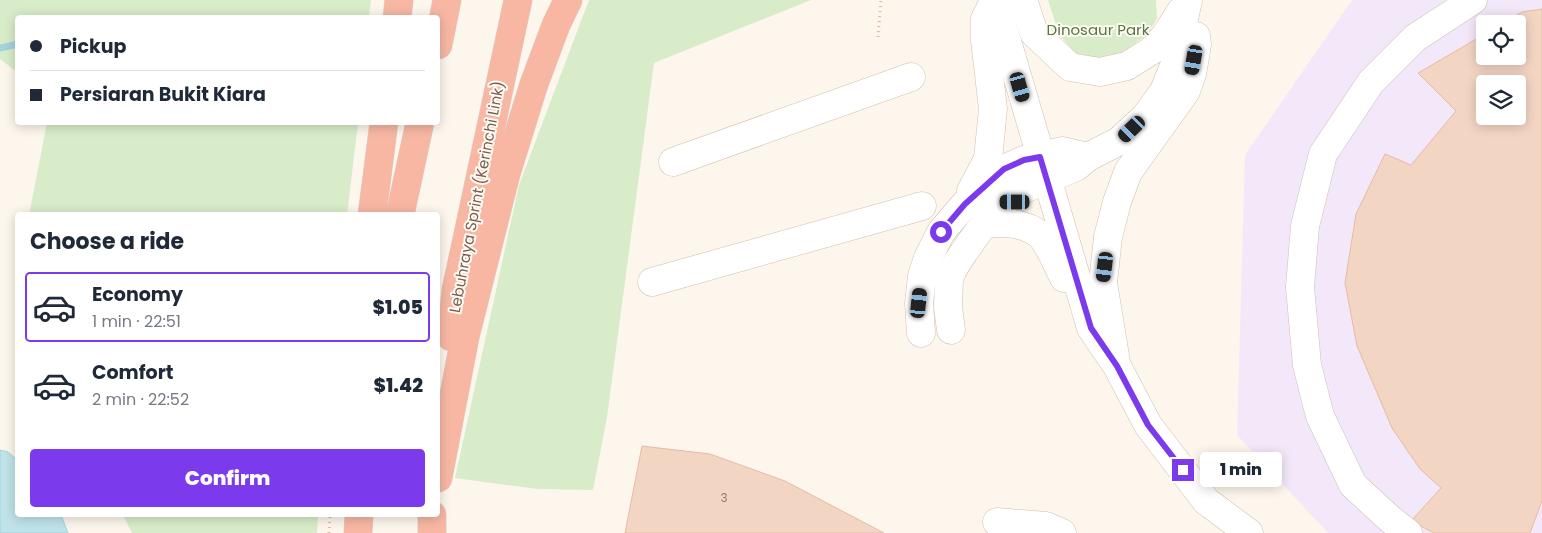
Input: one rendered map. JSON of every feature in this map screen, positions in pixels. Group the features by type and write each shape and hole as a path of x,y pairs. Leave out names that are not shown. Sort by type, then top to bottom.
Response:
{"highway":[{"path":"397,15 399,0"},
{"path":"440,35 447,0"},
{"name":"Lebuhraya Sprint (Kerinchi Link)","path":"440,438 456,290 518,0"},
{"path":"440,468 465,337 506,174 534,84 556,25 568,0"},
{"path":"372,212 384,125"},
{"path":"401,212 419,125"},
{"path":"358,533 359,517"},
{"path":"432,517 432,533"}],"street":[{"path":"994,0 1091,328"},
{"path":"965,204 988,159 992,109 985,19 994,0"},
{"path":"1023,0 1034,33 1070,67 1100,72 1127,66 1151,51 1165,36 1188,0"},
{"path":"951,330 948,307 949,279 953,269 984,224 994,211 1063,152 1088,157 1119,141 1145,117 1164,91 1174,66 1188,0"},
{"path":"1117,366 1103,283 1108,237 1117,202 1128,172 1186,91 1192,74 1197,45 1195,19 1188,0"},
{"path":"1408,533 1353,485 1320,416 1307,365 1300,287 1304,226 1323,154 1371,82 1415,38 1473,0"},
{"path":"674,162 911,77"},
{"path":"921,333 919,303 922,276 928,258 941,232 965,204 1004,169 1024,160 1043,168"},
{"path":"1004,202 1027,202 1056,210"},
{"path":"652,282 922,206"},
{"path":"984,224 1013,223 1032,229 1042,237 1091,328 1117,366 1148,425 1206,501 1249,533"},
{"path":"922,276 949,279"},
{"path":"997,522 1046,526 1062,533"}],"path":[{"path":"878,37 881,0"},
{"path":"329,533 330,517"}],"shaded area":[{"path":"1352,0 1542,0 1542,533 1328,533 1237,435 1245,155"}],"green space":[{"path":"0,0 371,0 369,15 15,15 15,70 0,59"},
{"path":"589,0 811,0 654,63 607,417 593,490 537,489 455,478 519,185"},
{"name":"Dinosaur Park","path":"1048,0 1156,0 1157,18 1148,34 1119,55 1087,61 1072,50 1059,34"},
{"path":"47,125 358,125 347,212 30,212"},
{"path":"124,517 318,517 317,533 132,533"}],"water":[{"path":"0,450 8,452 15,458 15,517 62,517 68,533 0,533"}],"building":[{"path":"1542,9 1542,501 1530,533 1434,533 1411,521 1441,488 1420,469 1392,428 1357,346 1345,283 1356,214 1385,154 1411,165 1456,111 1418,73 1476,39 1476,65 1526,65 1526,15 1517,15 1522,12"},
{"path":"642,446 710,454 785,481 884,533 625,533"}],"waterway":[{"path":"0,48 15,45"}],"route":[{"path":"941,232 965,204 1004,169 1024,160 1040,157 1091,328 1117,366 1148,425 1183,470"}]}
